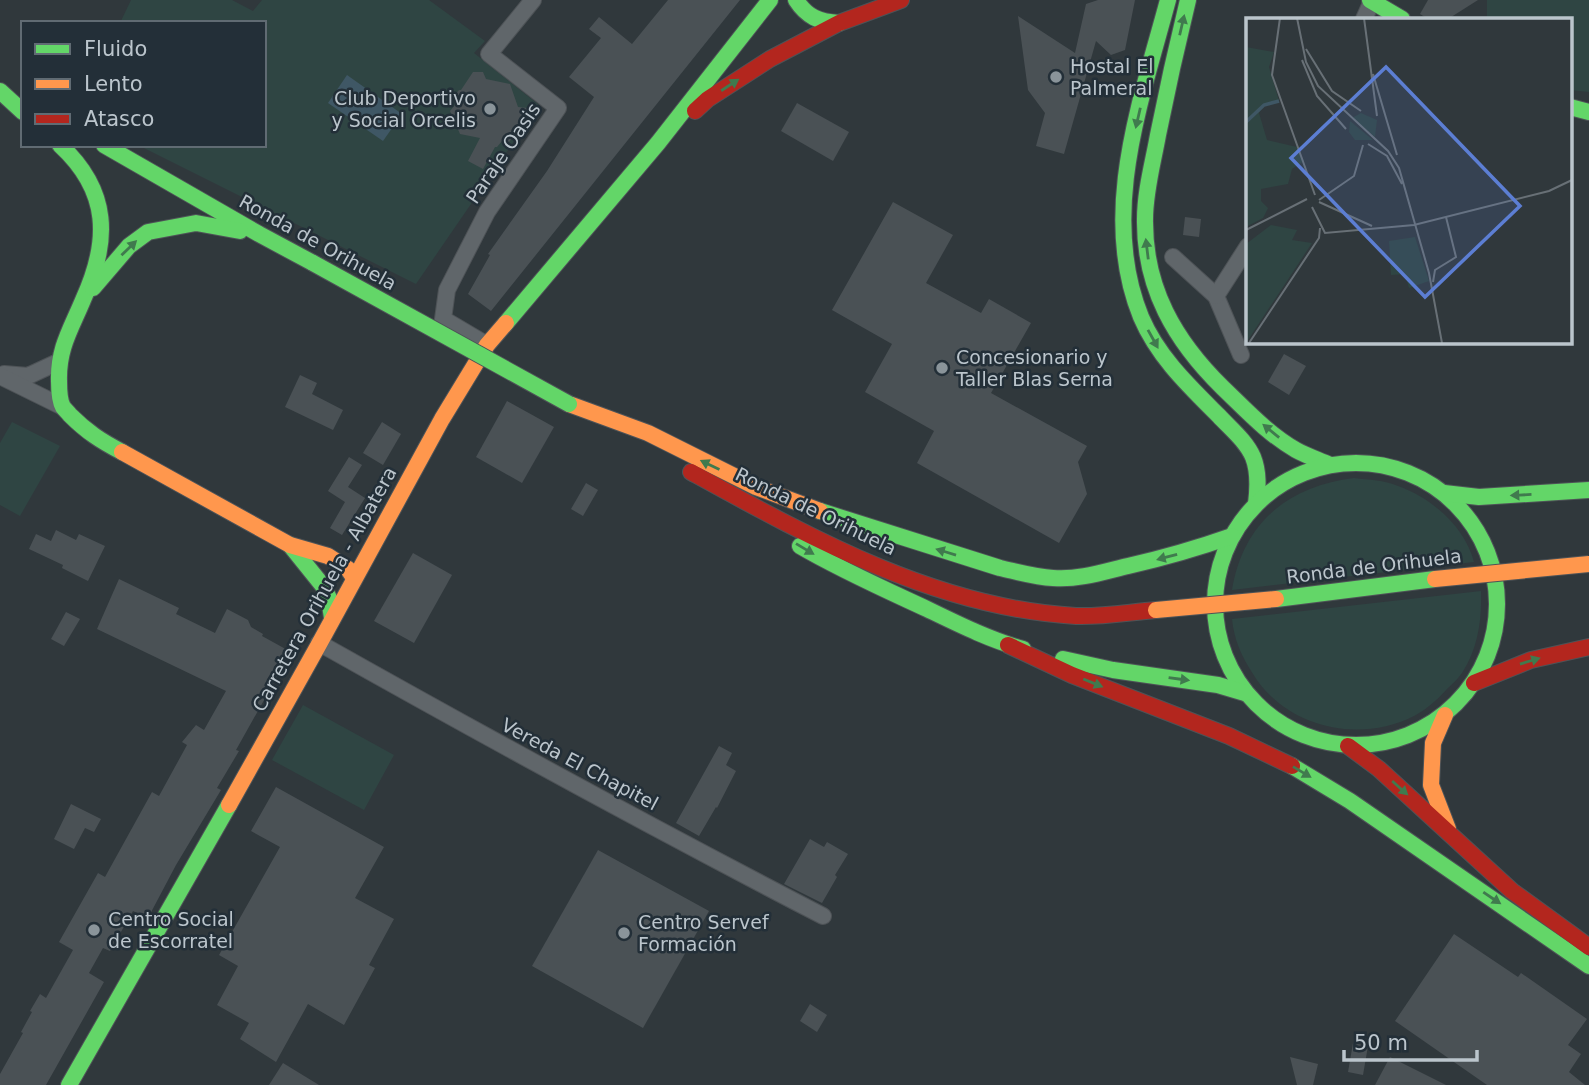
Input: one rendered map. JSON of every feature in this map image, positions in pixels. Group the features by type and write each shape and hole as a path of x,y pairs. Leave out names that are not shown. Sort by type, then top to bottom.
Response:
{"main road":[{"path":"658,143 770,0"},
{"path":"796,0 803,11 816,20 839,23"},
{"path":"658,143 708,99 770,59 839,23 901,0"},
{"path":"1168,0 1143,96 1126,179 1122,230 1126,266 1142,318 1164,358 1252,454 1259,484 1256,504"},
{"path":"1188,0 1147,192 1146,242 1157,295 1167,320 1180,340 1214,381 1286,443 1330,465"},
{"path":"1371,1 1400,18"},
{"path":"0,81 21,94"},
{"path":"0,91 21,110"},
{"path":"1572,108 1589,112"},
{"name":"Carretera Orihuela - Albatera","path":"69,1085 319,643 432,434 487,345 658,143"},
{"path":"62,147 92,184 102,212 100,253 85,299 71,325 58,362 59,391 63,407 85,430 290,545 319,571 340,578 354,578"},
{"name":"Ronda de Orihuela","path":"107,147 259,234 709,482 814,538 918,584 979,601 1026,610 1082,616 1276,599 1435,579 1589,564"},
{"path":"85,299 129,246 148,232 196,223 259,234"},
{"path":"569,404 648,433 756,487 817,510 1029,575 1063,578 1097,574 1190,551 1233,536"},
{"path":"1378,464 1424,479 1444,493 1469,518 1487,548 1497,582 1498,617 1490,652 1474,683 1445,715 1423,730 1399,740 1348,746 1319,741 1291,731 1266,714 1245,693 1228,665 1217,633 1215,600 1220,567 1233,536 1256,504 1278,487 1303,473 1330,465 1378,464"},
{"path":"709,482 764,525 840,569 1072,675 1229,736 1295,767 1350,801 1589,966"},
{"path":"1444,493 1479,497 1589,490"},
{"path":"290,545 341,552 354,547 387,516"},
{"path":"290,545 323,586 329,598 332,618"},
{"path":"1009,645 1112,670 1218,685 1245,693"},
{"path":"1474,683 1531,660 1589,647"},
{"path":"1445,715 1433,743 1431,785 1449,832"},
{"path":"1348,746 1379,769 1512,891 1589,947"}],"street":[{"name":"Paraje Oasis","path":"487,345 443,319 447,290 487,212 558,108 489,54 533,0"},
{"path":"1364,18 1371,1"},
{"path":"1216,296 1246,249"},
{"path":"1173,257 1216,296 1241,355"},
{"path":"0,375 28,376 58,362"},
{"path":"0,375 63,407"},
{"name":"Vereda El Chapitel","path":"319,643 525,758 823,916"}],"green space":[{"path":"131,0 232,0 253,11 262,0 429,0 485,41 474,53 539,105 416,284 142,147 266,147 266,21 121,21"},
{"path":"1487,0 1589,0 1589,92 1572,90 1572,18 1487,18"},
{"path":"12,422 60,446 20,516 0,505 0,443"},
{"path":"1354,478 1393,484 1411,491 1435,506 1463,537 1474,562 1232,590 1246,545 1272,512 1309,489"},
{"path":"1481,591 1478,634 1472,654 1460,675 1436,701 1414,716 1370,729 1325,726 1284,707 1267,692 1249,668 1233,627 1232,619"},
{"path":"303,705 394,755 364,810 272,760"}],"water":[{"path":"347,75 402,114 383,141 328,103"}],"building":[{"path":"668,0 740,0 491,311 468,294 490,255 488,254 547,171 594,97 569,77 601,38 589,29 599,17 632,44"},
{"name":"Hostal El Palmeral","path":"1098,0 1135,0 1125,50 1111,55 1096,41 1064,154 1036,146 1045,113 1028,90 1018,16 1075,53 1086,4"},
{"path":"1428,0 1478,0 1450,18 1426,18 1420,14"},
{"name":"Club Deportivo y Social Orcelis","path":"473,72 483,72 486,79 510,84 518,107 528,108 529,117 509,142 502,141 495,147 483,169 468,161 480,138 460,134 450,111 455,105 452,98"},
{"path":"797,103 849,132 833,161 781,131"},
{"name":"Concesionario y Taller Blas Serna","path":"893,202 953,235 926,283 981,313 989,299 1031,323 991,393 1087,446 1078,462 1087,494 1059,543 917,463 934,431 865,392 892,344 832,310"},
{"path":"1185,217 1201,219 1199,237 1183,235"},
{"path":"1284,354 1306,366 1289,395 1268,382"},
{"path":"300,375 317,383 312,394 343,410 333,430 285,407"},
{"path":"507,401 554,427 522,483 476,457"},
{"path":"382,422 401,434 383,465 363,453"},
{"path":"349,457 362,465 348,487 365,498 342,535 330,528 345,502 328,491"},
{"path":"586,483 598,490 583,516 571,509"},
{"path":"56,530 76,540 79,534 105,546 88,581 62,568 63,565 29,549 36,534 51,541"},
{"path":"413,553 452,575 414,643 374,621"},
{"path":"119,579 179,608 176,614 215,633 227,609 248,620 251,627 263,634 262,636 291,652 236,750 239,751 217,788 221,790 148,918 133,911 110,951 103,948 89,973 104,982 46,1085 0,1085 0,1074 23,1033 21,1032 32,1012 30,1011 40,994 46,998 73,950 59,942 98,873 105,877 152,792 159,796 187,745 182,742 196,725 204,730 226,691 97,629"},
{"path":"66,612 80,619 64,646 51,639"},
{"path":"719,746 732,753 726,765 736,771 699,836 676,823"},
{"path":"276,787 384,847 355,898 394,919 369,965 375,968 344,1025 308,1004 276,1062 240,1039 249,1023 217,1005 238,966 219,955 280,847 251,831"},
{"path":"71,804 101,819 94,832 85,828 74,849 54,839"},
{"path":"810,839 824,847 827,842 848,854 822,903 784,884"},
{"name":"Centro Servef Formación","path":"598,850 709,911 643,1028 532,966"},
{"path":"1454,934 1518,977 1521,973 1587,1019 1568,1045 1581,1054 1569,1072 1585,1085 1487,1085 1395,1021"},
{"path":"810,1004 827,1015 817,1032 800,1021"},
{"path":"1353,1043 1368,1046 1363,1075 1348,1072"},
{"path":"1290,1057 1318,1064 1313,1085 1297,1085"},
{"path":"1390,1057 1446,1085 1375,1085"},
{"path":"283,1063 319,1085 269,1085"}],"traffic: fast":[{"path":"506,323 658,143 770,0"},
{"path":"796,0 814,18 839,23"},
{"path":"1168,0 1146,78 1129,158 1124,198 1124,238 1129,278 1141,317 1156,345 1175,370 1250,451 1257,474 1256,504"},
{"path":"1188,0 1146,198 1146,244 1150,268 1166,312 1190,351 1206,370 1276,437 1296,450 1330,465"},
{"path":"1370,0 1400,18"},
{"path":"0,91 21,110"},
{"path":"1572,108 1589,112"},
{"path":"62,147 88,180 96,199 101,237 92,278 63,349 59,369 60,398 64,408 82,426 122,452"},
{"path":"107,147 313,263"},
{"path":"93,288 129,246 148,232 196,223 240,231"},
{"path":"313,263 569,404"},
{"path":"1370,463 1384,465 1423,479 1456,504 1481,537 1487,550 1495,576 1497,604 1495,632 1487,658 1481,671 1456,704 1423,729 1410,735 1384,743 1342,745 1328,743 1289,729 1266,713 1247,694 1231,671 1217,632 1215,590 1217,576 1231,537 1247,514 1266,495 1289,479 1328,465 1370,463"},
{"path":"1444,493 1479,497 1589,490"},
{"path":"820,511 1000,568 1053,578 1100,573 1232,536"},
{"path":"290,545 323,586 329,598 332,618"},
{"path":"800,546 962,626 1023,649"},
{"path":"1276,599 1435,579"},
{"path":"1063,659 1113,670 1218,685 1245,693"},
{"path":"1292,766 1350,801 1589,966"},
{"path":"69,1085 229,805"}],"traffic: slow":[{"path":"229,805 442,419 487,345 506,323"},
{"path":"569,404 648,433 756,487 820,511"},
{"path":"122,452 290,545 328,556 348,569 354,578"},
{"path":"1435,579 1589,564"},
{"path":"1156,610 1276,599"},
{"path":"1445,715 1433,743 1431,785 1448,829"}],"traffic: jam":[{"path":"695,111 708,99 770,59 839,23 901,0"},
{"path":"691,472 782,521 876,566 974,599 1024,610 1076,616 1156,610"},
{"path":"1008,645 1072,675 1229,736 1292,766"},
{"path":"1474,683 1531,660 1589,647"},
{"path":"1348,746 1379,769 1512,891 1589,947"}],"place":[{"name":"Hostal El Palmeral","path":"1056,77"},
{"name":"Club Deportivo y Social Orcelis","path":"490,109"},
{"name":"Concesionario y Taller Blas Serna","path":"942,368"},
{"name":"Centro Social de Escorratel","path":"94,930"},
{"name":"Centro Servef Formación","path":"624,933"}]}
